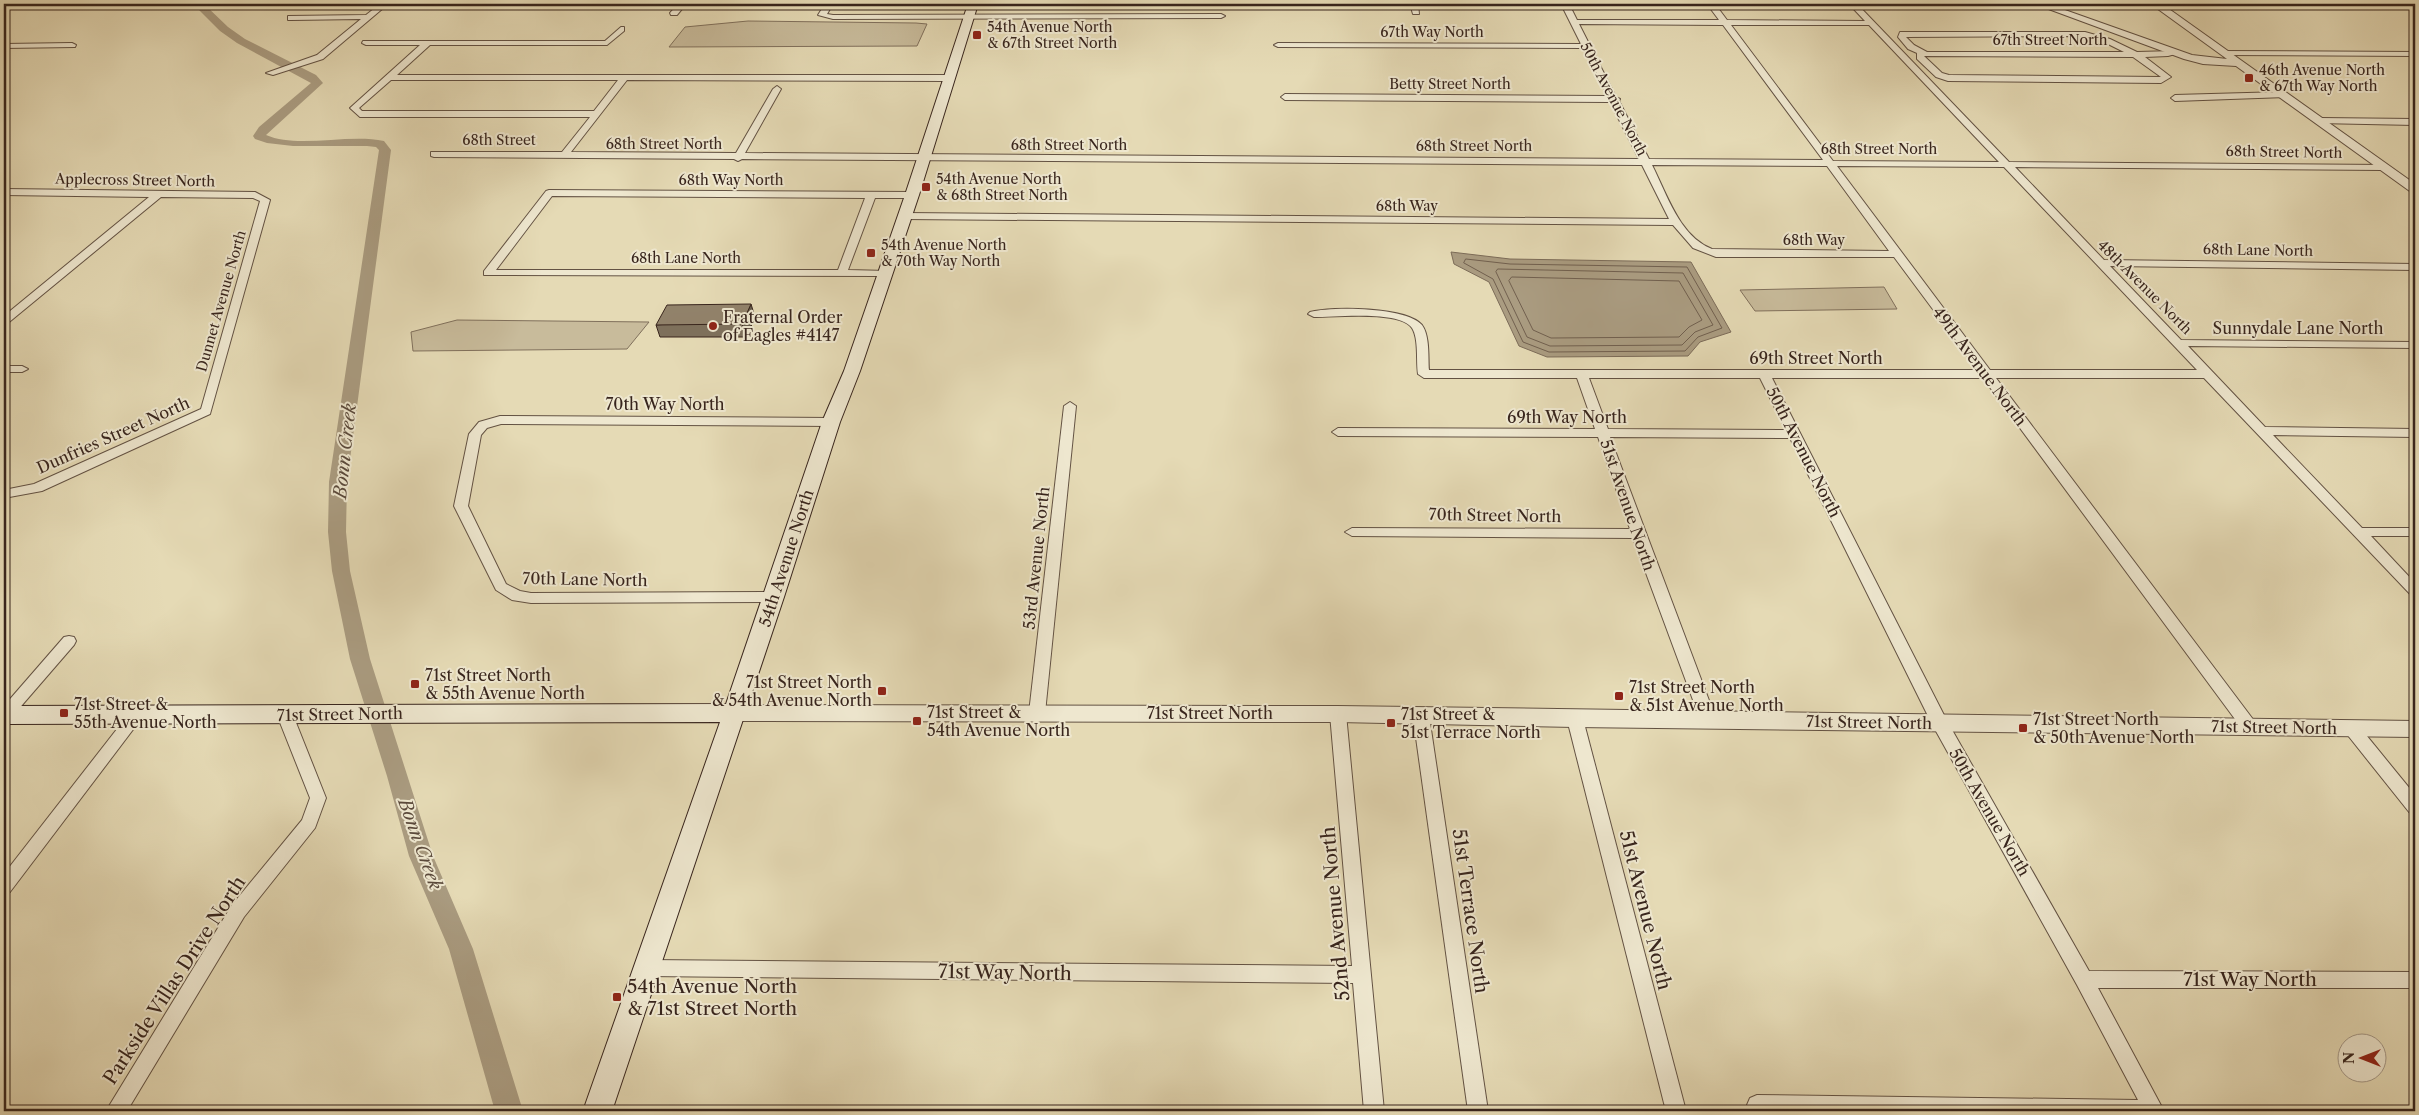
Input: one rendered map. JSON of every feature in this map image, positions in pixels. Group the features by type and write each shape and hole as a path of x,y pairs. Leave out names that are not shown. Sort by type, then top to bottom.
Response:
{"main road":[{"name":"54th Avenue North","path":"598,1111 774,597 831,422 852,370 905,216 971,10"},
{"name":"71st Street North","path":"4,715 285,715 441,712 734,713"}],"street":[{"path":"270,73 320,58 384,4"},
{"path":"674,13 682,4"},
{"path":"829,4 822,15 971,10 1221,16"},
{"name":"50th Avenue North","path":"1565,4 1616,99 1676,222"},
{"name":"49th Avenue North","path":"1712,4 1986,375 2250,726"},
{"name":"48th Avenue North","path":"1853,4 2100,263 2180,343 2415,591"},
{"path":"2040,4 2122,32 2175,53 2203,61 2238,63"},
{"path":"2156,4 2415,189"},
{"path":"292,18 369,18"},
{"path":"1574,22 1871,23"},
{"path":"366,43 607,43 621,28"},
{"path":"1903,34 2085,34 2106,40 2137,55 2167,77 2161,80 1948,78 1939,75 1920,57 1920,54 1926,54 1912,47 1902,37 1903,34"},
{"path":"428,43 354,108 360,114 595,114"},
{"path":"4,46 72,45"},
{"name":"67th Way North","path":"1278,45 1586,46"},
{"name":"67th Street North","path":"1926,54 2155,56 2175,53"},
{"path":"2224,53 2415,54"},
{"path":"390,77 950,78"},
{"path":"565,154 625,77"},
{"path":"738,158 777,89"},
{"path":"2175,98 2283,95"},
{"name":"Betty Street North","path":"1285,97 1616,99"},
{"path":"2320,121 2415,122"},
{"name":"68th Street","path":"434,154 565,154"},
{"name":"68th Street North","path":"565,154 574,157 2384,166"},
{"path":"4,200 9,192"},
{"name":"Applecross Street North","path":"9,192 254,194 265,200"},
{"name":"68th Way North","path":"488,273 550,193 912,195"},
{"path":"4,321 158,194"},
{"path":"842,273 871,195"},
{"name":"Dunnet Avenue North","path":"206,411 265,200"},
{"name":"68th Way","path":"905,216 1676,222 1689,241 1699,249 1716,254 1896,254"},
{"name":"68th Lane North","path":"2100,263 2415,267"},
{"name":"68th Lane North","path":"488,273 884,273"},
{"name":"69th Street North","path":"1314,314 1394,314 1410,319 1418,327 1424,374 2208,374"},
{"name":"Sunnydale Lane North","path":"2180,343 2415,345"},
{"path":"4,369 22,369"},
{"name":"51st Avenue North","path":"1582,374 1638,534 1708,719"},
{"name":"50th Avenue North","path":"1764,374 1796,434 1940,724 2084,979 2154,1110"},
{"name":"53rd Avenue North","path":"1037,713 1070,406"},
{"name":"Dunfries Street North","path":"4,494 37,488 206,411"},
{"name":"70th Way North","path":"500,420 831,422"},
{"name":"70th Lane North","path":"500,420 483,425 475,434 461,506 501,587 517,596 531,598 774,597"},
{"path":"2262,431 2415,433"},
{"name":"69th Way North","path":"1338,432 1796,434"},
{"name":"70th Street North","path":"1352,532 1638,534"},
{"path":"2358,532 2415,532"},
{"path":"4,715 69,641"},
{"name":"71st Street North","path":"734,713 1338,714 1575,719 1708,719 1940,724 2415,729"},
{"name":"52nd Avenue North","path":"1338,714 1374,1111"},
{"path":"4,887 136,715"},
{"name":"Parkside Villas Drive North","path":"116,1111 238,912 309,823 318,798 285,715"},
{"name":"51st Terrace North","path":"1421,716 1478,1111"},
{"name":"51st Avenue North","path":"1575,719 1676,1111"},
{"path":"2352,729 2415,807"},
{"name":"71st Way North","path":"647,968 1362,975"},
{"name":"71st Way North","path":"2084,979 2415,980"},
{"path":"1757,1105 2154,1110"}],"shaded area":[{"path":"748,21 927,24 917,46 669,47 685,27"},
{"path":"1884,287 1897,309 1755,311 1740,290"},
{"path":"457,320 649,322 627,349 413,351 411,332"}],"water":[{"path":"1451,252 1510,259 1691,262 1731,332 1700,342 1688,356 1547,357 1519,346 1489,282 1454,264"}],"building":[{"path":"751,304 742,324 656,325 667,305"}],"waterway":[{"name":"Bonn Creek","path":"198,4 224,29 241,41 312,77 317,83 263,130 259,136 278,142 293,143 367,142 380,144 385,150 338,482 337,532 341,571 360,659 398,776 421,856 461,949 509,1111"}],"place":[{"name":"54th Avenue North & 67th Street North","path":"977,35"},
{"name":"46th Avenue North & 67th Way North","path":"2249,78"},
{"name":"54th Avenue North & 68th Street North","path":"926,187"},
{"name":"54th Avenue North & 70th Way North","path":"871,253"},
{"name":"Fraternal Order of Eagles #4147","path":"713,326"},
{"name":"71st Street North & 55th Avenue North","path":"415,684"},
{"name":"71st Street North & 54th Avenue North","path":"882,691"},
{"name":"71st Street North & 51st Avenue North","path":"1619,696"},
{"name":"71st Street & 55th Avenue North","path":"64,713"},
{"name":"71st Street & 54th Avenue North","path":"917,721"},
{"name":"71st Street & 51st Terrace North","path":"1391,723"},
{"name":"71st Street North & 50th Avenue North","path":"2023,728"},
{"name":"54th Avenue North & 71st Street North","path":"617,997"}]}
